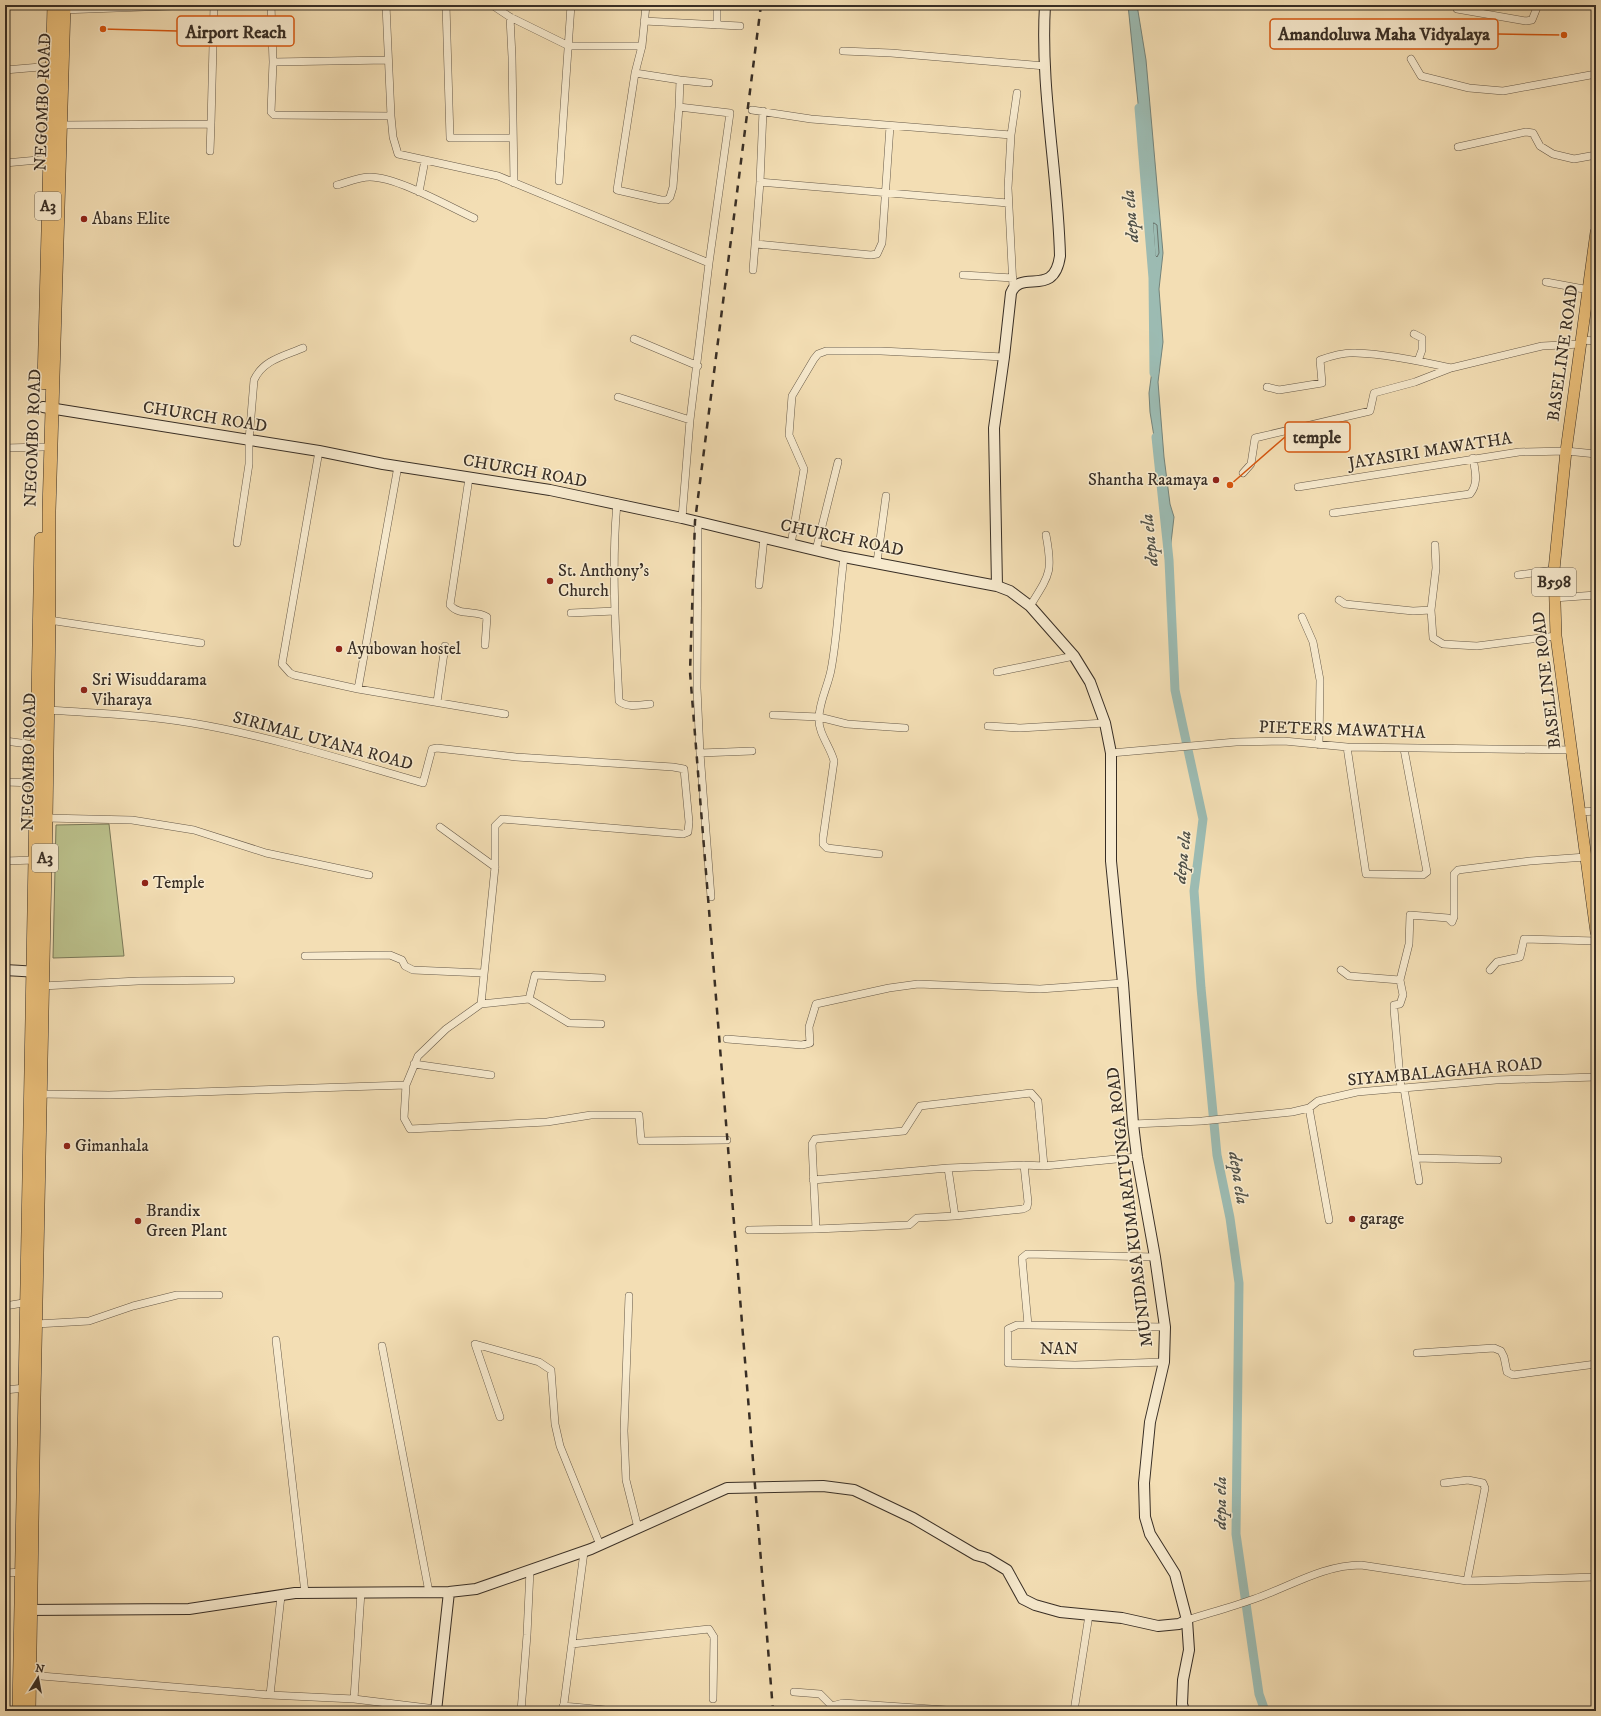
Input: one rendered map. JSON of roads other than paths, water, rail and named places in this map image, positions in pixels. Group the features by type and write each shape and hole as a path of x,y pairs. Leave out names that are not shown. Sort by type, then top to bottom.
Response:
{"highway":[{"name":"NEGOMBO ROAD","path":"26,1571 36,1324 31,1301 38,972 46,818 49,620 49,159 52,66 58,7"},
{"name":"NEGOMBO ROAD","path":"29,1711 26,1610 25,1388 31,1301 40,1094 42,986 38,972 34,860 43,447 48,408 60,125 58,7"},
{"name":"NEGOMBO ROAD","path":"19,1711 26,1610"}],"main road":[{"name":"BASELINE ROAD","path":"1596,232 1593,278 1589,290 1566,451 1554,570 1556,636 1586,857 1594,899 1596,932"}],"street":[{"path":"58,7 200,5"},
{"path":"210,151 214,5"},
{"path":"271,5 273,62 271,112 274,115 391,116"},
{"path":"386,5 391,116 393,137 398,154 498,176 709,263"},
{"path":"446,5 450,138 513,138"},
{"path":"492,5 510,17 569,46 642,46"},
{"path":"559,181 571,5"},
{"path":"646,5 642,46 636,73 617,190 661,200 667,200 670,197 673,187 680,80"},
{"path":"717,5 717,25"},
{"path":"964,275 1021,283 1047,279 1053,276 1059,266 1060,256 1045,66 1045,5"},
{"path":"1457,10 1526,21 1532,20 1538,5"},
{"path":"510,17 514,183"},
{"path":"644,21 740,26"},
{"path":"843,52 890,53 1045,66"},
{"path":"1411,59 1421,76 1469,88 1503,91 1596,74"},
{"path":"273,62 388,60"},
{"path":"5,70 52,66"},
{"path":"636,73 709,83"},
{"path":"997,586 994,428 1013,283 1008,204 1011,135 1017,93"},
{"path":"679,107 730,113 709,263 698,366 690,420 682,518"},
{"path":"752,110 811,119 1011,135"},
{"path":"753,270 760,182 763,111"},
{"path":"60,125 211,124"},
{"path":"756,244 871,255 877,254 882,243 884,193 890,126"},
{"path":"1458,147 1526,132 1533,133 1540,146 1553,154 1574,158 1596,155"},
{"path":"5,162 49,159"},
{"path":"419,192 425,160"},
{"path":"337,185 363,177 381,178 419,192 474,218"},
{"path":"760,182 1008,204"},
{"path":"1546,282 1589,290"},
{"path":"1414,334 1422,338 1422,350 1418,361"},
{"path":"634,339 698,366"},
{"path":"1243,473 1252,464 1255,438 1370,411 1374,394 1415,382 1451,368 1542,346 1596,341"},
{"path":"237,543 249,464 249,440 254,380 258,371 265,364 303,348"},
{"path":"791,544 804,469 789,435 792,396 818,354 826,351 881,351 1004,357"},
{"path":"1267,387 1279,390 1322,383 1320,360 1334,355 1355,353 1418,361 1451,368"},
{"path":"618,397 690,420"},
{"name":"CHURCH ROAD","path":"48,408 319,451 469,478 550,490 617,503 844,557 877,562 997,586"},
{"path":"5,448 43,447"},
{"path":"319,451 282,664 294,675 358,689 506,714"},
{"name":"JAYASIRI MAWATHA","path":"1298,486 1519,452 1566,451 1596,454"},
{"path":"1333,513 1470,494 1475,488 1476,475 1473,458"},
{"path":"816,550 838,462"},
{"path":"358,689 398,466"},
{"path":"469,478 450,606 454,610 482,614 487,617 485,645"},
{"path":"877,562 886,496"},
{"path":"617,503 614,536 618,701 622,704 628,705 650,704"},
{"path":"698,522 697,688 700,753 711,897"},
{"path":"1030,606 1049,574 1050,556 1046,534"},
{"path":"759,584 764,538"},
{"path":"1435,545 1436,568 1431,610 1433,638 1443,644 1477,646 1556,636"},
{"path":"844,557 834,649 819,717 823,738 831,751 834,761 824,821 823,844 827,848 879,854"},
{"path":"1518,575 1554,570"},
{"name":"MUNIDASA KUMARATUNGA ROAD","path":"997,586 1010,591 1030,606 1074,656 1090,682 1105,723 1111,753 1111,860 1123,983 1133,1124 1165,1327 1164,1362 1150,1422 1144,1483 1145,1517 1150,1534 1175,1574 1187,1620 1189,1650 1183,1680 1182,1704 1184,1711"},
{"path":"1554,598 1596,595"},
{"path":"1339,600 1345,604 1398,610 1431,610"},
{"path":"571,613 615,611"},
{"path":"1302,617 1313,642 1320,680 1319,745"},
{"path":"49,620 201,643"},
{"path":"437,702 445,646"},
{"path":"997,672 1074,656"},
{"name":"SIRIMAL UYANA ROAD","path":"47,710 154,718 194,724 288,744 424,783 432,749 437,748 516,757 673,767 684,769 689,822 688,832 683,834 502,819 495,826 496,867"},
{"path":"773,715 819,717 847,724 905,728"},
{"path":"988,726 1020,728 1105,723"},
{"path":"5,741 36,745"},
{"name":"PIETERS MAWATHA","path":"1111,753 1236,742 1284,741 1348,747 1404,749 1572,750"},
{"path":"1348,747 1366,874 1423,875 1427,872 1404,749"},
{"path":"700,753 752,751"},
{"path":"5,782 36,783"},
{"path":"1580,812 1596,811"},
{"path":"46,818 132,820 194,830 266,853 369,875"},
{"path":"440,827 496,867 483,973 481,1004"},
{"path":"1419,1181 1403,1088 1394,1009 1394,1006 1400,1004 1403,995 1400,980 1409,944 1410,915 1448,918 1452,922 1454,917 1454,874 1458,870 1530,861 1586,857"},
{"path":"5,861 34,860"},
{"path":"1490,970 1496,962 1520,957 1524,939 1596,941"},
{"path":"305,956 390,955 402,960 406,966 413,970 483,973"},
{"path":"5,970 38,972"},
{"path":"1341,970 1350,976 1400,980"},
{"path":"529,999 535,975 602,978"},
{"path":"42,986 138,981 231,980"},
{"path":"727,1039 802,1046 810,1043 809,1027 816,1004 889,988 918,984 1040,989 1123,983"},
{"path":"601,1024 569,1023 529,999 481,1004 446,1029 418,1056 406,1085 404,1118 410,1129 547,1122 590,1115 627,1114 639,1115 641,1142 727,1140"},
{"path":"414,1064 492,1075"},
{"name":"SIYAMBALAGAHA ROAD","path":"1133,1124 1202,1121 1292,1112 1309,1108 1318,1101 1357,1092 1496,1080 1596,1077"},
{"path":"40,1094 109,1095 406,1085"},
{"path":"816,1230 812,1144 815,1139 904,1131 920,1106 1030,1094 1038,1101 1044,1166"},
{"path":"1309,1108 1329,1220"},
{"path":"813,1180 948,1168 1024,1165 1044,1166 1137,1157"},
{"path":"1415,1158 1498,1160"},
{"path":"749,1230 816,1230 909,1225 917,1218 955,1216 1023,1209 1027,1207 1028,1202 1024,1165"},
{"path":"948,1168 955,1216"},
{"path":"1155,1257 1027,1254 1022,1258 1028,1325 1165,1327"},
{"path":"36,1324 89,1321 133,1306 177,1295 219,1295"},
{"path":"629,1296 624,1431 626,1480 638,1528"},
{"path":"5,1306 31,1301"},
{"name":"NAN","path":"1028,1325 1017,1325 1008,1329 1008,1363 1075,1365 1164,1362"},
{"path":"276,1340 304,1593"},
{"path":"500,1417 475,1344 539,1362 551,1370 555,1424 560,1446 600,1546"},
{"path":"382,1346 429,1592"},
{"path":"1417,1353 1494,1348 1501,1351 1504,1357 1507,1372 1513,1375 1596,1364"},
{"path":"5,1390 25,1388"},
{"path":"1444,1483 1468,1480 1483,1483 1485,1488 1467,1581"},
{"path":"26,1610 189,1609 304,1593 449,1592 476,1589 600,1546 727,1488 823,1486 854,1490 913,1518 976,1555 987,1558 1007,1570 1023,1599 1035,1605 1060,1612 1122,1618 1158,1626 1179,1624 1187,1620 1254,1599 1294,1582 1344,1565 1361,1564 1467,1581 1596,1577"},
{"path":"584,1552 563,1708 616,1711"},
{"path":"520,1711 527,1635 530,1570"},
{"path":"5,1573 26,1571"},
{"path":"354,1699 361,1592"},
{"path":"29,1675 354,1699 436,1710 449,1592"},
{"path":"270,1694 281,1596"},
{"path":"1074,1711 1089,1615"},
{"path":"572,1644 709,1629 714,1637 713,1699"},
{"path":"794,1692 820,1694 832,1706 843,1703 961,1711"}],"water":[{"path":"1128,5 1137,5 1146,60 1163,253 1159,289 1163,342 1158,382 1164,457 1170,504 1174,517 1169,560 1167,516 1150,412 1149,393 1156,341 1153,278 1142,142"}],"waterway":[{"name":"depa ela","path":"1139,108 1153,278 1154,373"},
{"name":"depa ela","path":"1156,437 1169,560 1175,690 1203,819 1194,891 1201,988 1217,1155 1230,1218 1239,1283 1236,1534 1259,1694 1265,1711"}],"railway":[{"path":"761,5 695,521 690,672 773,1711"}],"place":[{"name":"Airport Reach","path":"103,29"},
{"name":"Amandoluwa Maha Vidyalaya","path":"1564,35"},
{"name":"Abans Elite","path":"84,219"},
{"name":"Shantha Raamaya","path":"1216,480"},
{"name":"temple","path":"1230,485"},
{"name":"St. Anthony's Church","path":"550,581"},
{"name":"Ayubowan hostel","path":"339,649"},
{"name":"Sri Wisuddarama Viharaya","path":"84,690"},
{"name":"Temple","path":"145,883"},
{"name":"Gimanhala","path":"67,1146"},
{"name":"garage","path":"1352,1219"},
{"name":"Brandix Green Plant","path":"138,1221"}]}
